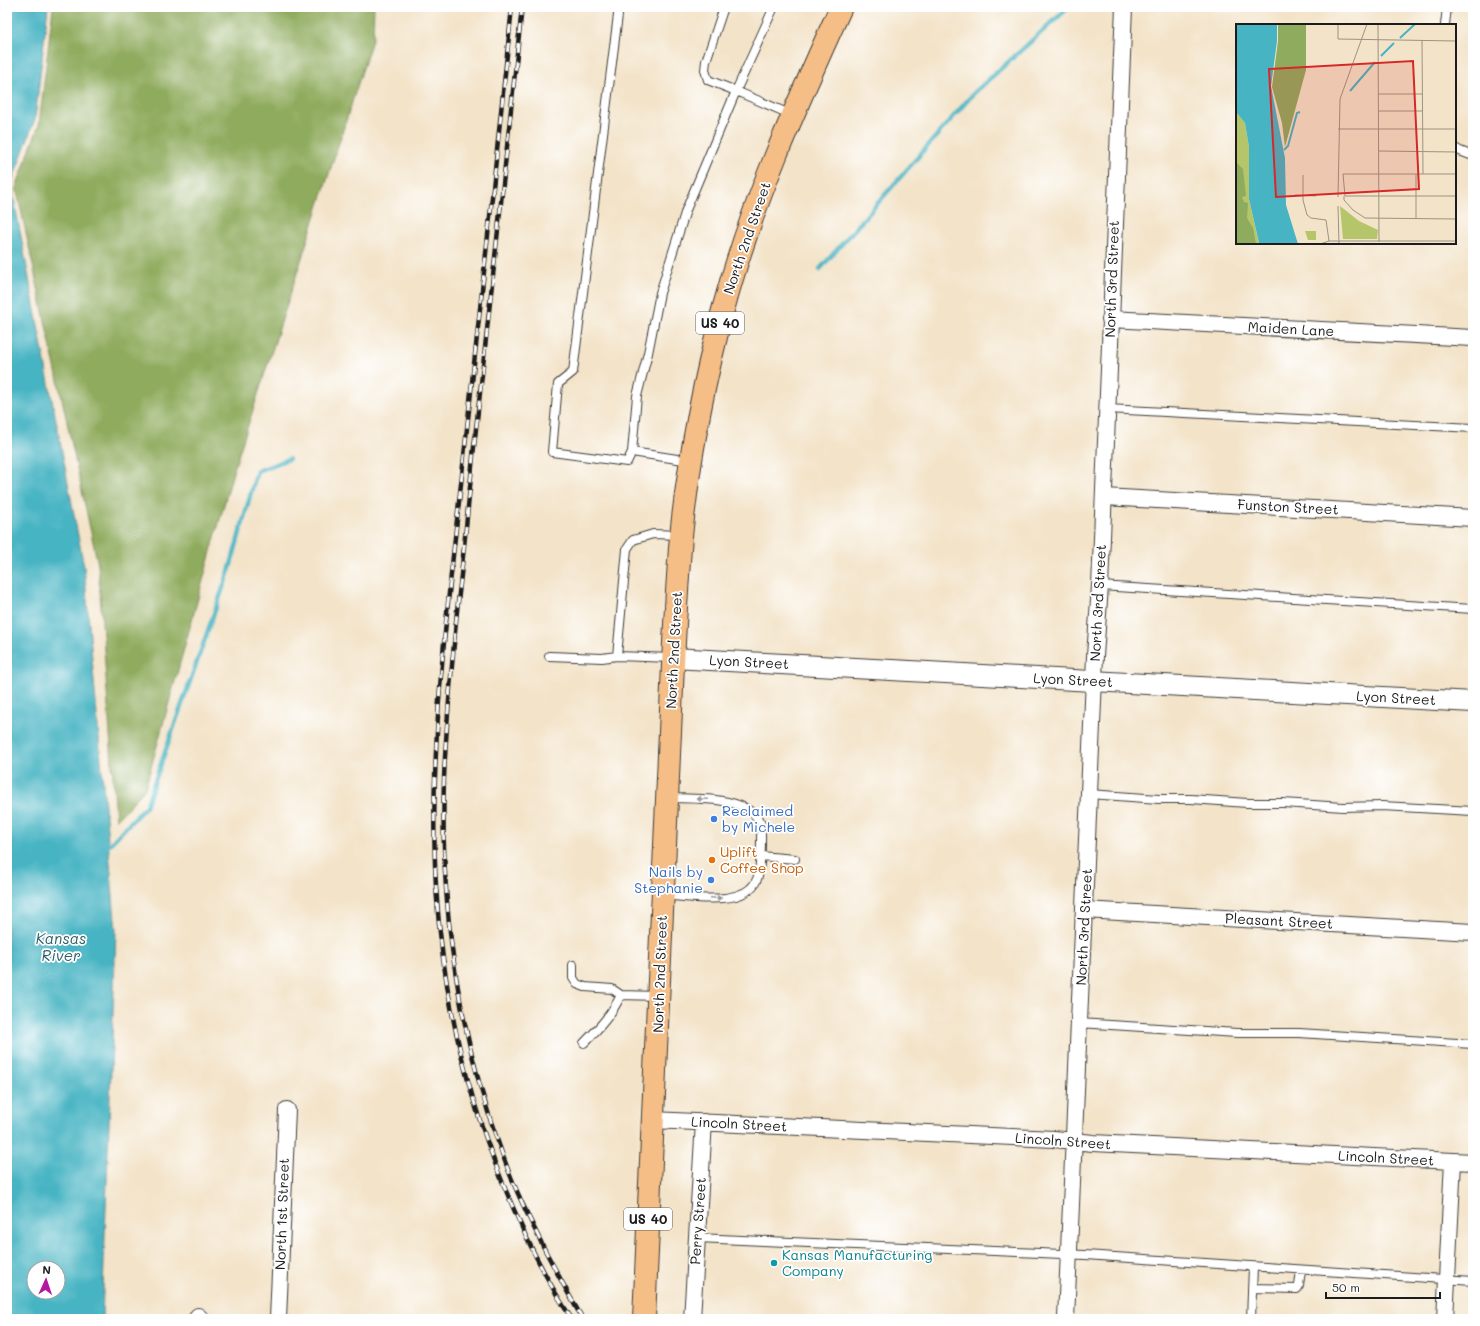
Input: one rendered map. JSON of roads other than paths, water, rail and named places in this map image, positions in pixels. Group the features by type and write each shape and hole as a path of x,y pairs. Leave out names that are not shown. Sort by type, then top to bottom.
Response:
{"highway":[{"name":"North 2nd Street","path":"644,1319 673,658 681,535 691,461 712,352 725,302 750,223 793,115 841,7"}],"street":[{"name":"North 3rd Street","path":"1066,1319 1094,681 1104,497 1110,319 1124,7"},
{"name":"Maiden Lane","path":"1110,319 1473,338"},
{"name":"Funston Street","path":"1104,497 1473,518"},
{"name":"Lyon Street","path":"673,658 1473,702"},
{"name":"Pleasant Street","path":"1084,910 1473,932"},
{"name":"North 1st Street","path":"278,1319 287,1110"},
{"name":"Lincoln Street","path":"653,1120 1473,1162"},
{"name":"Perry Street","path":"692,1319 704,1122"},
{"path":"1445,1319 1453,1161"}],"lane":[{"path":"620,7 573,372 558,384 552,452 627,462 632,452 637,396 648,354 660,293 686,210 736,91 774,7"},
{"path":"724,7 706,60 705,70 708,80 793,115"},
{"path":"1445,24 1447,7"},
{"path":"1456,149 1473,156"},
{"path":"1107,409 1473,428"},
{"path":"632,452 691,461"},
{"path":"617,656 627,549 633,540 653,534 681,535"},
{"path":"1100,586 1473,609"},
{"path":"549,656 673,658"},
{"path":"1089,794 1159,799 1191,798 1247,803 1382,806 1473,811"},
{"path":"663,895 722,898 745,893 757,880 760,856 761,824 758,817 752,811 721,800 667,798"},
{"path":"760,856 795,859"},
{"path":"573,965 573,978 578,984 585,987 612,989 621,995 659,996"},
{"path":"584,1043 603,1023 616,1006 621,995"},
{"path":"1079,1023 1230,1033 1299,1034 1473,1044"},
{"path":"697,1238 1069,1255 1473,1281"},
{"path":"1251,1319 1253,1267"},
{"path":"1252,1288 1297,1289 1299,1286 1301,1270"}],"water":[{"name":"Kansas River","path":"7,7 48,7 35,119 11,184 84,567 116,931 102,1319 7,1319"}],"waterway":[{"path":"820,269 974,93 1069,7"},
{"path":"104,848 108,846 146,806 230,568 257,471 289,459"}],"railway":[{"path":"512,7 441,671 435,778 434,832 436,886 439,924 450,999 457,1036 476,1109 502,1181 525,1234 542,1269 561,1303 572,1319"},
{"path":"522,7 451,674 444,779 445,875 455,970 474,1064 487,1110 508,1169 524,1206 547,1254 583,1319"}],"place":[{"name":"Reclaimed by Michele","path":"714,819"},
{"name":"Uplift Coffee Shop","path":"712,860"},
{"name":"Nails by Stephanie","path":"711,880"},
{"name":"Kansas Manufacturing Company","path":"774,1263"}]}
